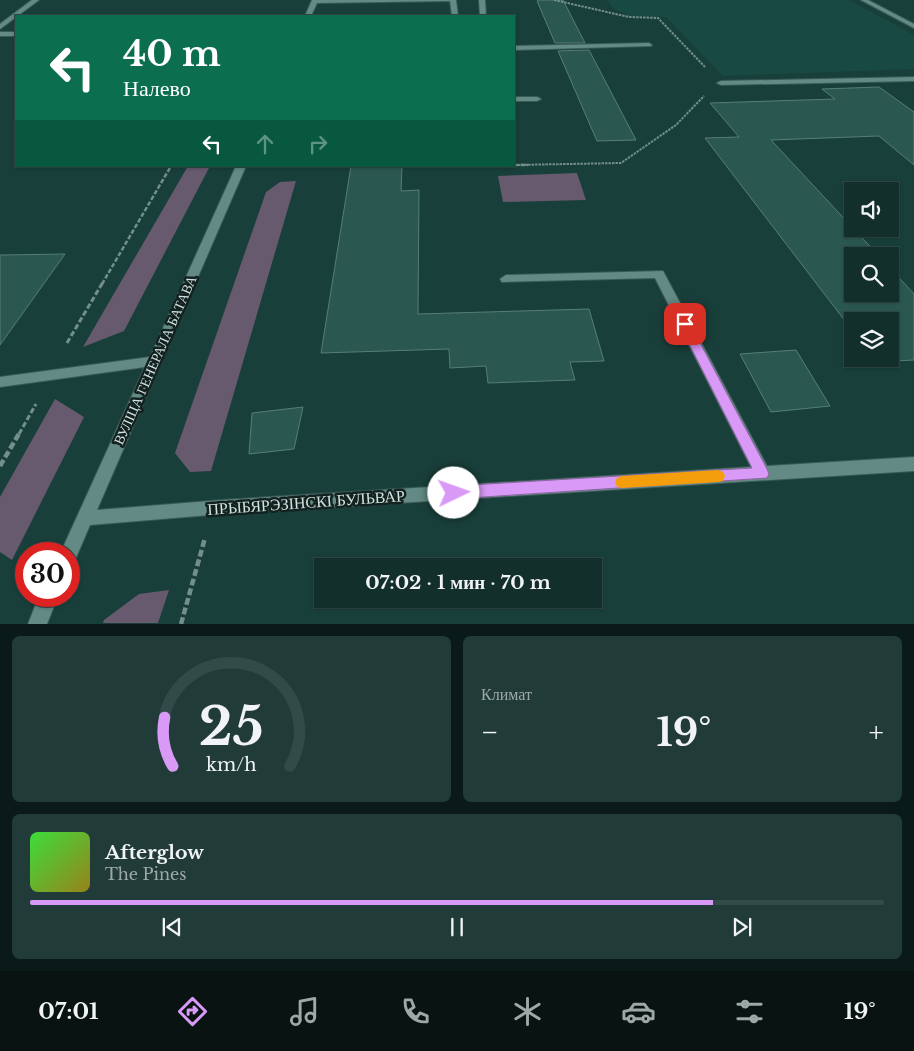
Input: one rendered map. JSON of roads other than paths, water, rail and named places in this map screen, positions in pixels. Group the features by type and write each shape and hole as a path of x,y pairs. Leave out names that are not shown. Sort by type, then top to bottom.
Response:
{"street":[{"path":"16,15 36,0"},
{"path":"308,15 315,1 448,0"},
{"path":"453,0 455,15"},
{"path":"482,0 483,15"},
{"path":"864,0 914,26"},
{"path":"0,27 15,16"},
{"path":"0,34 15,34"},
{"path":"515,48 649,46"},
{"path":"721,83 914,79"},
{"path":"515,99 537,99"},
{"name":"ВУЛІЦА ГЕНЕРАЛА БАТАВА","path":"75,542 241,167"},
{"path":"506,279 659,274 762,474"},
{"path":"0,382 154,360"},
{"name":"ПРЫБЯРЭЗІНСКІ БУЛЬВАР","path":"86,518 222,507 914,464"},
{"path":"37,624 44,607"}]}
